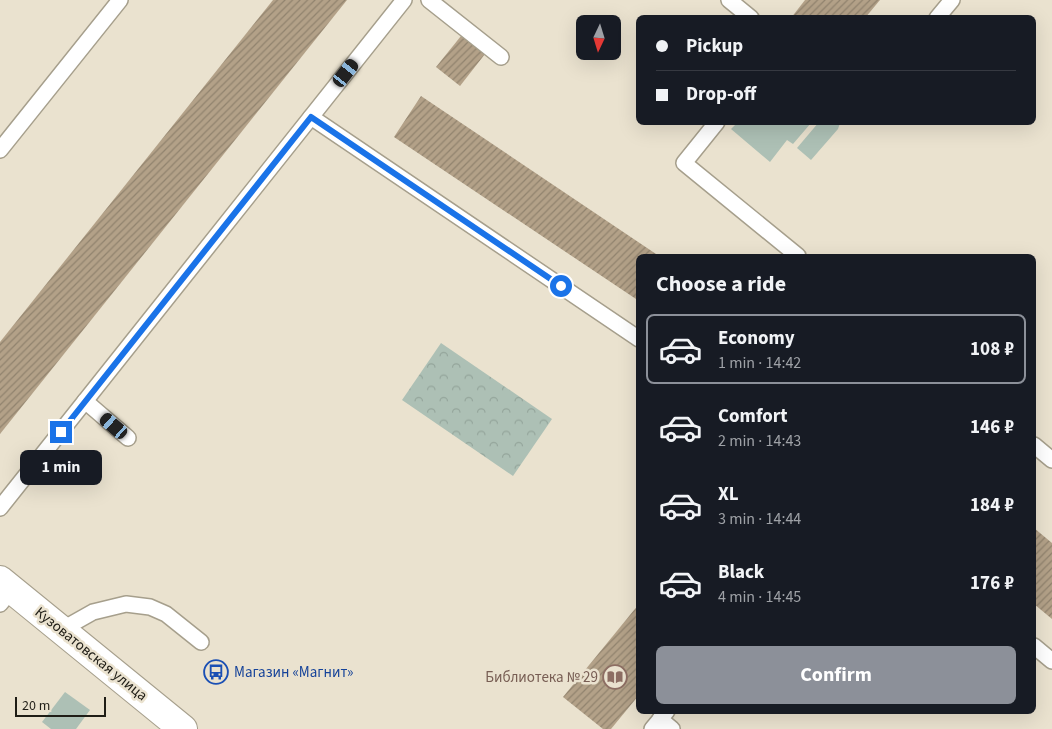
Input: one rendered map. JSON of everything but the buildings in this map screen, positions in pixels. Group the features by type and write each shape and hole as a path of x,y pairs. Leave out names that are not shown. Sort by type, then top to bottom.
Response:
{"street":[{"name":"Кузоватовская улица","path":"4,591 61,630 183,729"}],"lane":[{"path":"0,150 120,0"},
{"path":"0,508 404,0"},
{"path":"429,0 501,57"},
{"path":"730,0 748,15"},
{"path":"940,15 952,0"},
{"path":"311,117 636,337"},
{"path":"715,125 684,163 796,254"},
{"path":"85,401 128,438"},
{"path":"1036,447 1052,460"},
{"path":"61,630 93,612 126,604 150,607 166,614 201,642"},
{"path":"1036,648 1052,661"}],"green space":[{"path":"735,125 809,125 793,144 787,140 770,162 731,129"},
{"path":"816,125 839,125 811,160 797,148"},
{"path":"441,343 552,419 513,476 402,400"},
{"path":"65,692 90,710 76,729 51,729 42,722"}],"place":[{"name":"Магазин «Магнит»","path":"216,672"},
{"name":"Библиотека № 29","path":"615,677"}],"route":[{"path":"61,432 311,117 561,286"}]}
